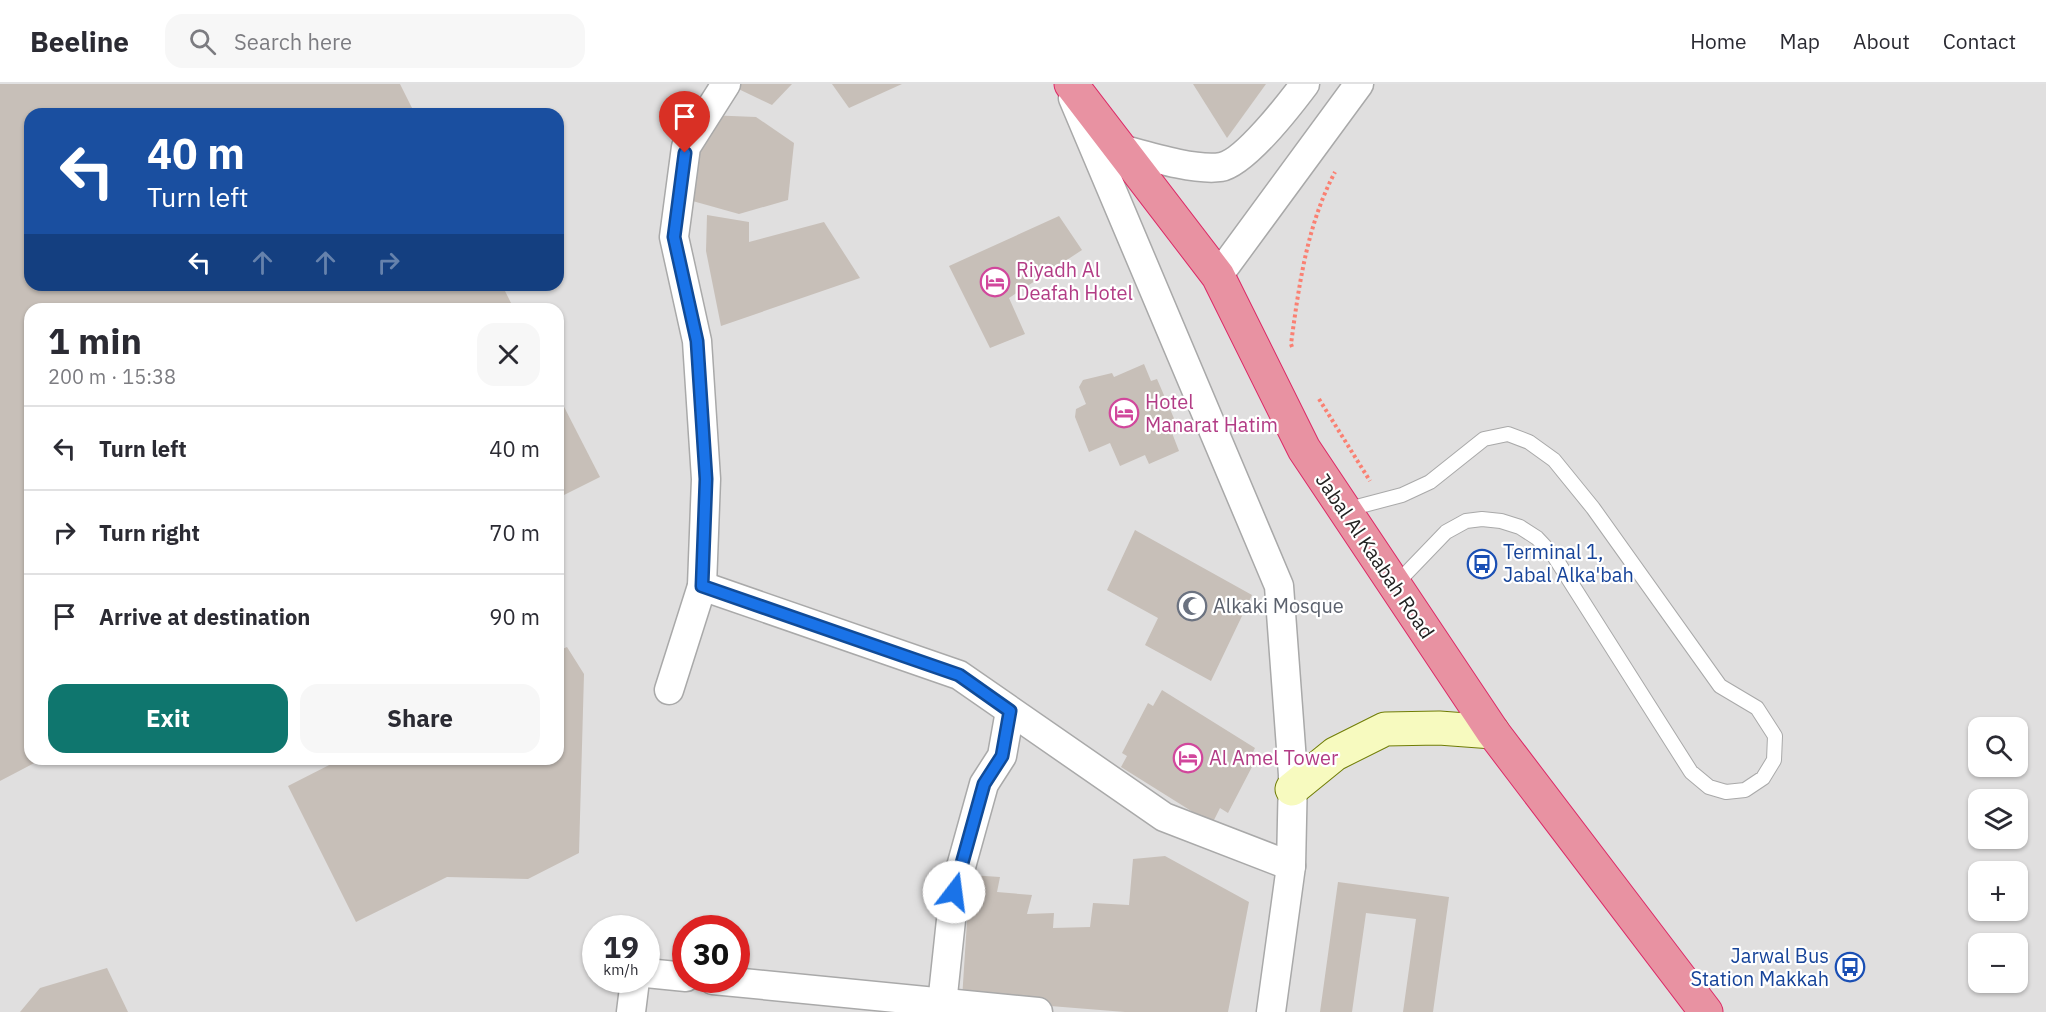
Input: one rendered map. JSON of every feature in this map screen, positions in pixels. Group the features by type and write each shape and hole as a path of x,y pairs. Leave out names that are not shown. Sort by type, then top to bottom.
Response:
{"highway":[{"name":"Jabal Al Kaabah Road","path":"1069,84 1218,276 1304,449 1493,732 1706,1012"}],"street":[{"path":"669,690 702,586 706,479 697,341 674,237 686,147 726,84"},
{"path":"1069,84 1279,586 1293,789 1291,866 1271,1012"},
{"path":"1121,149 1188,165 1222,167 1247,153 1305,84"},
{"path":"1218,276 1359,84"},
{"path":"702,586 959,675 1164,818 1291,866"},
{"path":"942,1004 954,892 984,784 1002,756 1010,711"},
{"path":"1293,789 1335,754 1385,729 1439,728 1493,732"},
{"path":"750,984 1038,1012"},
{"path":"632,1012 634,993"}],"lane":[{"path":"1345,510 1402,495 1430,482 1484,439 1508,434 1529,442 1554,460 1593,508 1720,686 1757,708 1775,736 1774,760 1763,778 1745,790 1726,792 1709,787 1691,772 1554,556 1537,538 1520,527 1501,521 1482,519 1466,521 1446,532 1395,585"}],"path":[{"path":"1296,355 1291,344 1302,265 1324,193"},
{"path":"1317,396 1374,487"}],"shaded area":[{"path":"0,84 2046,84 2046,1012 0,1012"}],"building":[{"path":"0,84 400,84 412,108 24,108 24,291 505,291 511,303 24,303 24,765 31,765 0,781"},
{"path":"728,84 792,84 772,105"},
{"path":"832,84 902,84 849,108"},
{"path":"1193,84 1266,84 1227,138"},
{"path":"707,115 756,117 794,143 788,200 739,214 689,200"},
{"path":"707,215 749,222 749,242 824,222 860,278 721,326 706,251"},
{"name":"Riyadh Al Deafah Hotel","path":"1059,216 1082,250 1009,298 1025,334 990,348 949,266"},
{"name":"Hotel Manarat Hatim","path":"1144,364 1151,381 1157,379 1179,430 1172,433 1179,451 1149,464 1145,455 1120,466 1110,443 1089,452 1075,417 1076,409 1086,404 1079,387 1083,380 1112,373 1114,377"},
{"path":"564,407 600,477 564,495"},
{"name":"Alkaki Mosque","path":"1135,530 1252,595 1211,681 1145,645 1158,618 1107,590"},
{"path":"567,647 584,674 579,853 528,879 447,877 356,922 288,786 329,765 564,765 564,648"},
{"name":"Al Amel Tower","path":"1162,690 1255,748 1249,760 1254,763 1228,813 1220,808 1212,824 1121,767 1127,756 1122,753 1148,703 1153,706"},
{"path":"1165,856 1249,902 1228,1012 1125,1012 962,999 970,875 1000,877 997,892 1032,895 1027,914 1054,913 1053,928 1090,927 1093,903 1129,905 1133,859"},
{"path":"1338,882 1449,897 1433,1012 1403,1012 1416,919 1366,913 1352,1012 1320,1012"},
{"path":"107,968 128,1012 20,1012 40,988"}],"place":[{"name":"Riyadh Al Deafah Hotel","path":"995,282"},
{"name":"Hotel Manarat Hatim","path":"1124,413"},
{"name":"Terminal 1, Jabal Alka'bah","path":"1482,564"},
{"name":"Alkaki Mosque","path":"1192,606"},
{"name":"Al Amel Tower","path":"1188,758"},
{"name":"Jarwal Bus Station Makkah","path":"1850,967"}],"route":[{"path":"685,153 674,237 697,341 706,479 702,586 959,675 1010,711 1002,756 984,784 954,892"}]}
